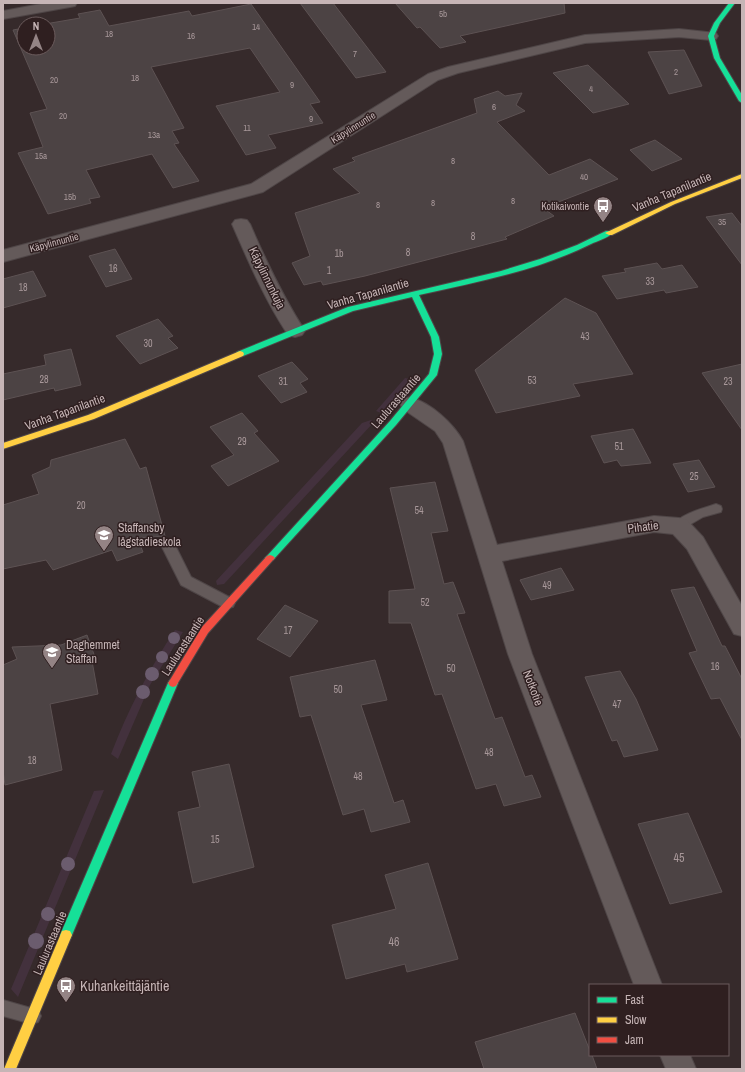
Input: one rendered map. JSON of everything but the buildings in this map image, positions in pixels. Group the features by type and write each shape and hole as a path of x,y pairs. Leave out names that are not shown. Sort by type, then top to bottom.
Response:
{"street":[{"path":"3,15 70,3"},
{"path":"732,3 717,23 711,36 716,58 742,101"},
{"name":"Käpylinnuntie","path":"3,256 257,188 433,78 453,70 585,39 679,33 711,36"},
{"name":"Vanha Tapanilantie","path":"3,446 91,416 351,309 503,273 543,261 580,247 673,203 742,176"},
{"name":"Käpylinnunkuja","path":"241,224 263,275 280,308 295,331"},
{"name":"Laulurastaantie","path":"10,1069 169,690 205,630 410,404 433,375 438,354 434,336 414,293"},
{"name":"Notkotie","path":"410,404 442,426 453,441 520,654 648,984"},
{"name":"Pihatie","path":"490,555 654,524 679,526"},
{"path":"679,526 696,543 742,627"},
{"path":"676,1056 681,1069"}],"lane":[{"path":"679,526 699,514 716,509"},
{"path":"169,547 186,581 228,603"},
{"path":"3,1008 32,1016"}],"shaded area":[{"path":"405,378 411,379 400,394 381,413 376,411"},
{"path":"371,420 374,422 224,584 217,585 216,581 362,423"},
{"path":"175,630 183,632 150,685 118,759 111,754 125,722 148,675"},
{"path":"104,790 18,997 11,989 94,791"}],"traffic: fast":[{"path":"732,3 717,23 711,36 717,58 742,101"},
{"path":"240,354 351,309 503,273 543,261 580,247 609,233"},
{"path":"270,558 393,423 433,375 438,354 435,337 414,293"},
{"path":"66,935 173,683"}],"traffic: slow":[{"path":"609,233 673,203 742,176"},
{"path":"3,446 91,417 240,354"},
{"path":"10,1069 66,935"}],"traffic: jam":[{"path":"173,683 205,630 270,558"}],"place":[{"name":"Kotikaivontie","path":"603,223"},
{"name":"Staffansby lågstadieskola","path":"104,552"},
{"name":"Daghemmet Staffan","path":"52,669"},
{"name":"Kuhankeittäjäntie","path":"66,1003"}]}
